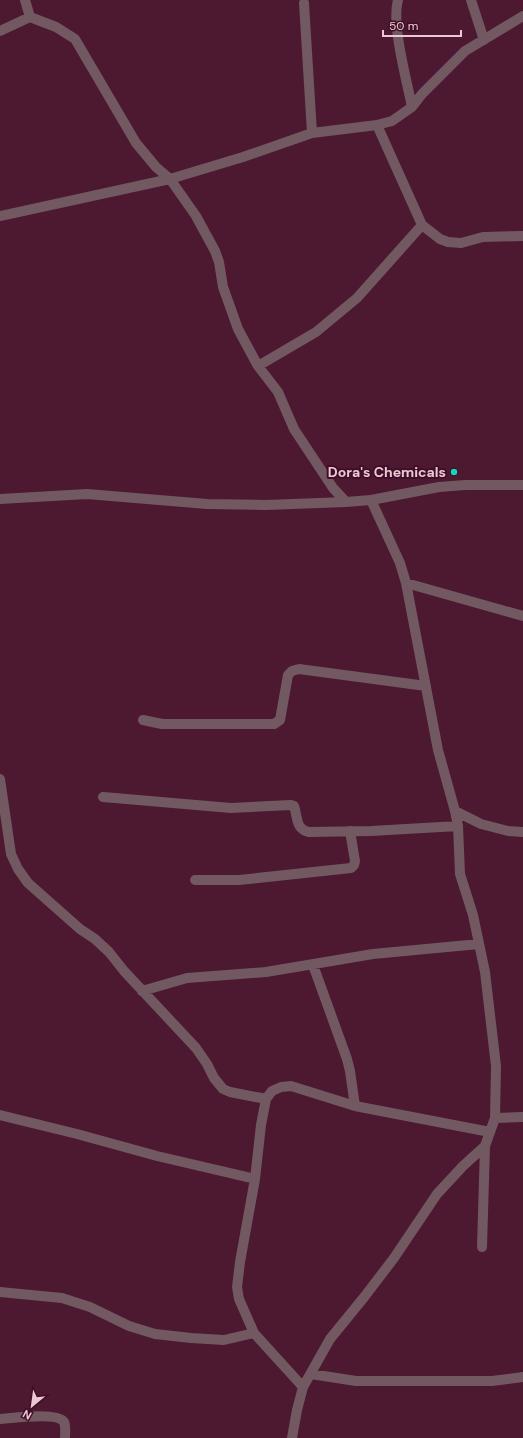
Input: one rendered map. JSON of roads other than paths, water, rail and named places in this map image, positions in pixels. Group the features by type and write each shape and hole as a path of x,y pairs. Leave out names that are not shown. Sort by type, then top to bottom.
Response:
{"street":[{"path":"25,0 30,17"},
{"path":"398,0 396,9 398,34 412,107"},
{"path":"471,0 484,40"},
{"path":"304,3 312,133"},
{"path":"0,216 170,179 243,158 312,133 376,125 392,121 412,107 422,94 465,51 523,16"},
{"path":"0,31 30,17 56,27 75,38 136,143 156,167 170,179 196,216 215,250 219,262 223,287 238,329 258,366 278,392 294,429 333,488 346,502"},
{"path":"376,125 422,225 440,239 448,242 461,243 483,237 523,236"},
{"path":"258,366 316,332 357,298 422,225"},
{"path":"0,499 87,494 207,504 266,505 371,500 439,487 465,485 523,485"},
{"path":"371,500 400,563 406,583 438,750 458,826 460,874 473,915 485,972 496,1066 495,1118 485,1146 482,1247"},
{"path":"406,583 523,616"},
{"path":"143,720 162,724 274,724 280,720 288,675 292,671 300,669 426,686"},
{"path":"0,779 11,854 18,869 28,883 40,895 109,952 142,991 196,1048 207,1064 214,1078 223,1089 230,1092 266,1099"},
{"path":"103,798 231,808 291,805 294,806 299,827 302,830 309,832 458,826"},
{"path":"455,811 481,824 508,831 523,832"},
{"path":"195,880 239,880 351,868 355,861 350,831"},
{"path":"142,991 187,978 266,972 373,954 479,944"},
{"path":"313,965 347,1059 355,1106"},
{"path":"303,1387 254,1332 239,1299 237,1288 240,1262 255,1180 261,1125 266,1099 272,1091 280,1087 291,1086 355,1106 490,1132"},
{"path":"0,1115 255,1180"},
{"path":"495,1118 523,1117"},
{"path":"292,1438 303,1387 330,1338 366,1296 394,1258 437,1194 463,1166 485,1146"},
{"path":"0,1292 62,1298 90,1307 129,1326 155,1334 224,1340 254,1332"},
{"path":"311,1374 356,1381 492,1381 523,1377"},
{"path":"0,1419 58,1417 65,1424 66,1438"}],"place":[{"name":"Dora's Chemicals","path":"454,472"}]}
